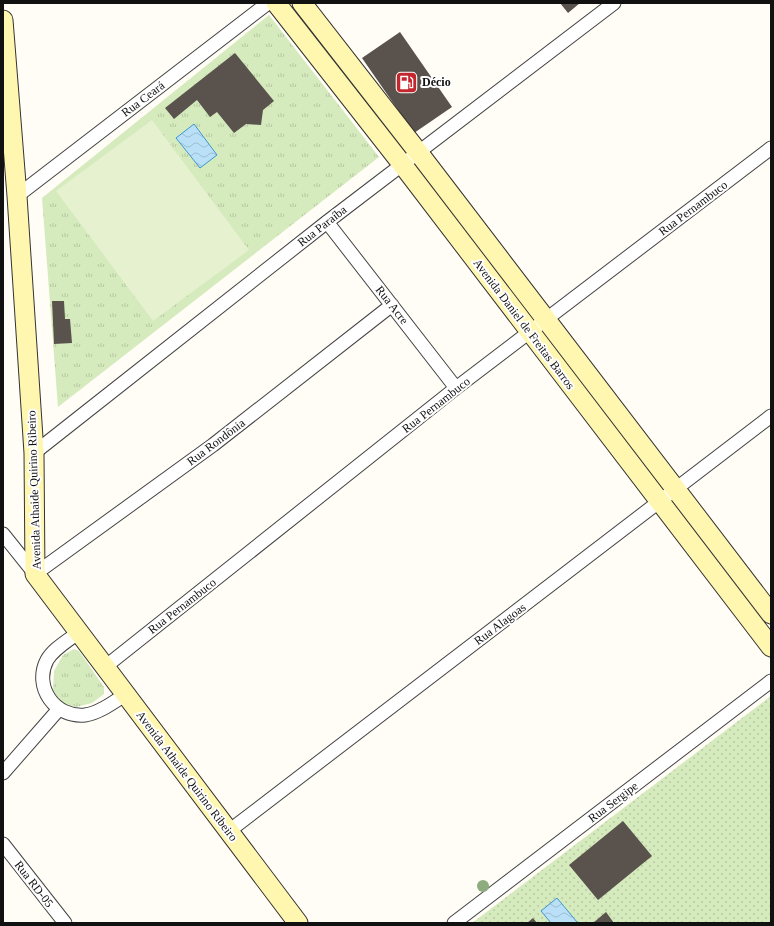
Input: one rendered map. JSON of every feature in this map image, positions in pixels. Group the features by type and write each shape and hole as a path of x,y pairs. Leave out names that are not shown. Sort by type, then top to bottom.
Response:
{"street":[{"name":"Rua Ceará","path":"17,196 268,3"},
{"name":"Avenida Daniel de Freitas Barros","path":"276,3 402,164 771,647"},
{"name":"Avenida Daniel de Freitas Barros","path":"302,3 418,152 771,614"},
{"name":"Rua Paraíba","path":"34,453 327,222 614,3"},
{"name":"Avenida Athaide Quirino Ribeiro","path":"3,20 17,196 34,453 36,574 298,923"},
{"name":"Rua Pernambuco","path":"105,666 456,388 771,148"},
{"name":"Rua Acre","path":"327,222 456,388"},
{"name":"Rua Rondônia","path":"36,574 213,445 392,305"},
{"name":"Rua Alagoas","path":"229,831 771,416"},
{"path":"3,534 36,574"},
{"path":"79,632 56,650 48,659 43,670 43,682 46,694 53,704 59,709 74,715 86,715 98,711 126,694"},
{"name":"Rua Sergipe","path":"454,923 771,682"},
{"path":"3,773 59,709"},
{"name":"Rua RD-05","path":"3,844 66,923"}],"green space":[{"path":"269,15 379,157 58,407 42,198"},
{"path":"152,120 249,250 153,321 56,191"},
{"path":"74,649 79,651 104,687 104,694 92,703 76,707 62,703 53,691 54,671 63,655"},
{"path":"771,696 771,923 472,923"}],"water":[{"path":"194,124 217,155 200,168 176,138"},
{"path":"557,898 577,923 551,923 541,911"}],"building":[{"path":"560,3 580,3 568,13"},
{"name":"Décio","path":"400,32 452,107 414,133 362,58"},
{"path":"235,53 274,101 263,110 261,125 246,124 234,133 217,112 210,117 197,100 174,119 165,108"},
{"path":"52,301 64,301 65,319 70,319 72,343 54,344"},
{"path":"623,821 652,856 598,900 569,865"},
{"path":"606,912 614,923 593,923"},
{"path":"533,918 537,923 527,923"}],"place":[{"name":"Décio","path":"407,82"}]}
